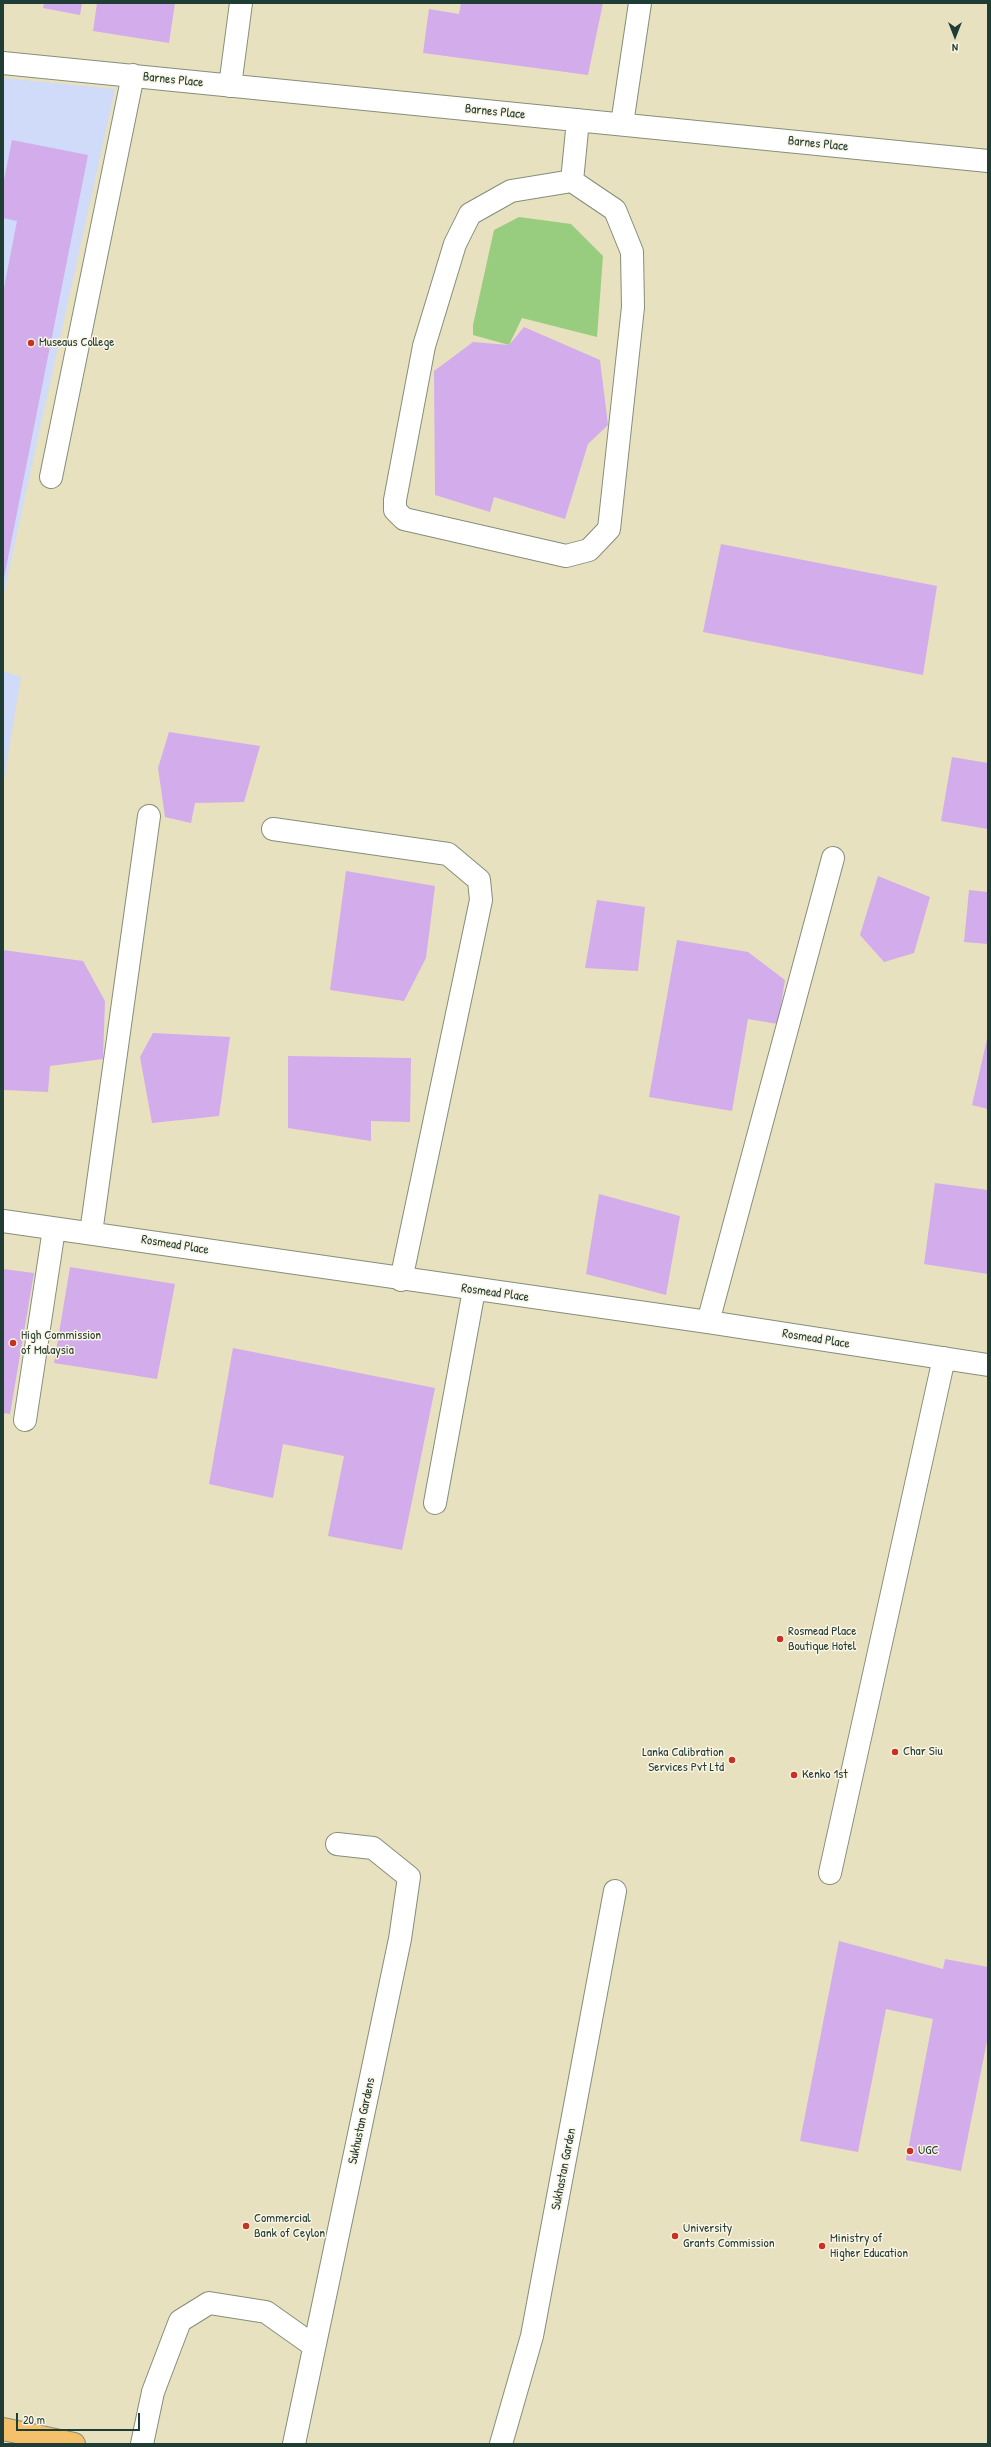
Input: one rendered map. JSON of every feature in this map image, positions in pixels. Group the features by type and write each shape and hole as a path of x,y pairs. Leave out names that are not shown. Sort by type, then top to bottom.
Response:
{"main road":[{"path":"11,2435 74,2444"}],"street":[{"path":"230,86 242,3"},
{"path":"622,124 640,3"},
{"name":"Barnes Place","path":"3,63 988,161"},
{"path":"51,477 133,75"},
{"path":"572,181 578,120"},
{"path":"572,181 616,210 632,252 633,307 609,529 589,550 566,556 404,519 396,510 395,500 424,346 455,244 470,214 511,191 572,181"},
{"path":"91,1233 149,816"},
{"path":"273,829 448,854 479,880 481,900 401,1280"},
{"path":"708,1322 833,858"},
{"name":"Rosmead Place","path":"3,1221 401,1280 708,1322 988,1365"},
{"path":"25,1420 54,1229"},
{"path":"435,1502 474,1290"},
{"path":"830,1873 944,1358"},
{"name":"Sukhustan Gardens","path":"294,2444 400,1939 408,1877 374,1848 337,1844"},
{"name":"Sukhastan Garden","path":"501,2444 532,2336 616,1891"},
{"path":"142,2444 153,2392 180,2321 209,2303 266,2312 314,2346"}],"shaded area":[{"name":"Museaus College","path":"3,78 115,89 3,597"},
{"path":"3,671 21,677 3,785"}],"green space":[{"path":"519,217 571,224 603,256 597,337 522,318 509,345 473,335 473,325 494,230"}],"building":[{"path":"44,3 82,3 80,15 43,8"},
{"path":"97,3 175,3 169,43 93,31"},
{"path":"461,3 603,3 588,75 423,53 429,9 459,14"},
{"name":"Museaus College","path":"12,140 88,155 4,578 3,293 17,221 3,218 3,185"},
{"path":"524,327 600,360 608,425 588,444 565,519 494,497 490,512 435,495 434,371 473,342 509,345"},
{"path":"721,544 937,586 923,675 703,632"},
{"path":"169,732 260,746 244,802 195,803 191,823 165,817 158,768"},
{"path":"952,757 988,763 988,829 941,821"},
{"path":"346,871 435,886 426,958 404,1001 330,990"},
{"path":"878,876 930,897 914,953 884,962 860,935"},
{"path":"969,890 988,892 988,944 964,942"},
{"path":"597,900 645,907 638,971 585,968"},
{"path":"677,940 748,952 785,980 778,1024 748,1019 732,1111 649,1097"},
{"path":"3,950 83,961 105,1001 103,1059 50,1066 48,1092 3,1090"},
{"path":"153,1033 230,1037 219,1116 152,1123 140,1057"},
{"path":"988,1039 988,1109 972,1105"},
{"path":"288,1056 411,1058 410,1122 371,1121 371,1141 288,1128"},
{"path":"935,1183 988,1190 988,1274 924,1264"},
{"path":"599,1194 680,1216 666,1295 586,1274"},
{"path":"70,1267 175,1284 157,1379 54,1363"},
{"name":"High Commission of Malaysia","path":"3,1269 34,1273 10,1414 3,1413"},
{"path":"233,1348 435,1388 402,1550 328,1536 344,1456 283,1444 273,1498 209,1484"},
{"path":"839,1941 943,1969 945,1959 988,1967 988,2036 961,2171 906,2160 933,2019 886,2009 858,2152 800,2141"}],"place":[{"name":"Museaus College","path":"31,343"},
{"name":"High Commission of Malaysia","path":"13,1343"},
{"name":"Rosmead Place Boutique Hotel","path":"780,1639"},
{"name":"Char Siu","path":"895,1752"},
{"name":"Lanka Calibration Services Pvt Ltd","path":"732,1760"},
{"name":"Kenko 1st","path":"794,1775"},
{"name":"UGC","path":"910,2151"},
{"name":"Commercial Bank of Ceylon","path":"246,2226"},
{"name":"University Grants Commission","path":"675,2236"},
{"name":"Ministry of Higher Education","path":"822,2246"}]}
